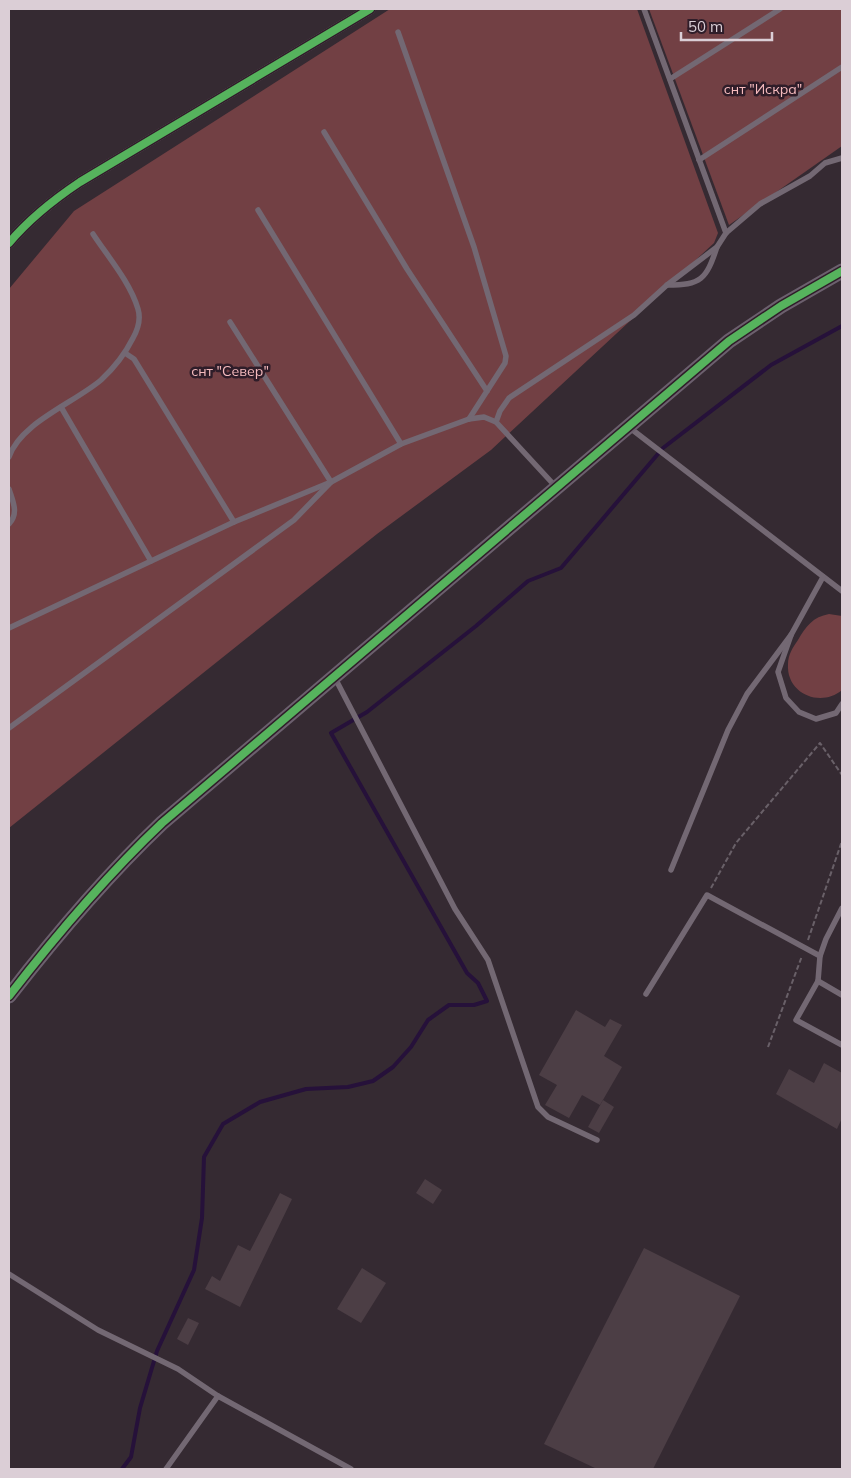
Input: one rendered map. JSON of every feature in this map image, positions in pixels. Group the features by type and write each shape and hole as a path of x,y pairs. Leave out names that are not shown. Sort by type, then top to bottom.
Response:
{"street":[{"path":"9,243 25,224 49,203 80,182 370,9"},
{"path":"9,996 62,928 116,867 162,823 335,678 627,426 729,341 781,306 842,271"}],"lane":[{"path":"644,9 726,233"},
{"path":"670,78 780,9"},
{"path":"398,32 474,247 504,344 506,363 469,419"},
{"path":"698,160 842,67"},
{"path":"324,132 407,269 487,391"},
{"path":"667,285 689,285 702,279 710,268 717,247 726,233 760,204 810,176 825,163 842,158"},
{"path":"258,210 401,444"},
{"path":"9,457 12,446 20,439 61,407 100,381 125,353 136,333 140,321 134,297 94,234"},
{"path":"496,422 500,410 510,398 608,334 717,247"},
{"path":"230,322 330,482"},
{"path":"125,353 134,359 234,522"},
{"path":"61,407 151,560"},
{"path":"9,628 234,522 330,482 401,444 469,419 484,417 496,422 556,487"},
{"path":"627,426 842,591"},
{"path":"9,728 294,520 330,482"},
{"path":"9,489 15,507 14,516 9,524"},
{"path":"671,870 728,730 747,694 791,635 823,577"},
{"path":"791,635 778,672 786,698 799,712 816,719 836,712 842,704"},
{"path":"335,678 455,909 488,960 538,1106 548,1117 597,1140"},
{"path":"646,994 707,895 820,956"},
{"path":"842,908 826,939 820,956 818,981 796,1020 842,1045"},
{"path":"818,981 842,995"},
{"path":"9,1274 98,1330 178,1369 218,1396 351,1469"},
{"path":"166,1469 218,1396"}],"path":[{"path":"707,895 736,844 820,743 842,775"}],"green space":[{"name":"снт \"Север\"","path":"390,9 637,9 718,233 714,243 491,450 377,534 9,828 9,289 74,211"},
{"name":"снт \"Искра\"","path":"649,9 842,9 842,146 729,225"},
{"path":"829,614 842,616 842,690 824,698 815,698 806,695 793,683 789,674 788,661 793,648 807,626 819,617"}],"building":[{"path":"576,1010 605,1027 610,1019 622,1025 604,1056 622,1067 600,1105 582,1095 569,1118 545,1105 557,1085 539,1075"},
{"path":"824,1063 842,1073 842,1118 837,1129 776,1094 789,1069 814,1083"},
{"path":"603,1100 614,1107 599,1133 588,1127"},
{"path":"425,1179 442,1190 433,1204 416,1193"},
{"path":"280,1193 292,1199 240,1307 205,1289 212,1276 220,1281 238,1245 250,1251"},
{"path":"644,1248 740,1296 653,1469 597,1469 544,1444"},
{"path":"362,1268 386,1283 361,1323 337,1309"},
{"path":"188,1318 199,1323 188,1345 177,1339"}],"waterway":[{"path":"122,1469 131,1457 140,1408 157,1351 194,1270 202,1218 204,1157 223,1124 260,1102 306,1089 348,1087 373,1081 393,1067 411,1047 428,1020 449,1005 474,1005 487,1001 478,983 467,973 331,733 367,712 476,626 528,581 561,568 663,448 771,365 842,326"}],"cycle path":[{"path":"9,243 42,210 80,182 370,9"},
{"path":"9,996 82,906 162,823 729,341 781,306 842,271"}]}
